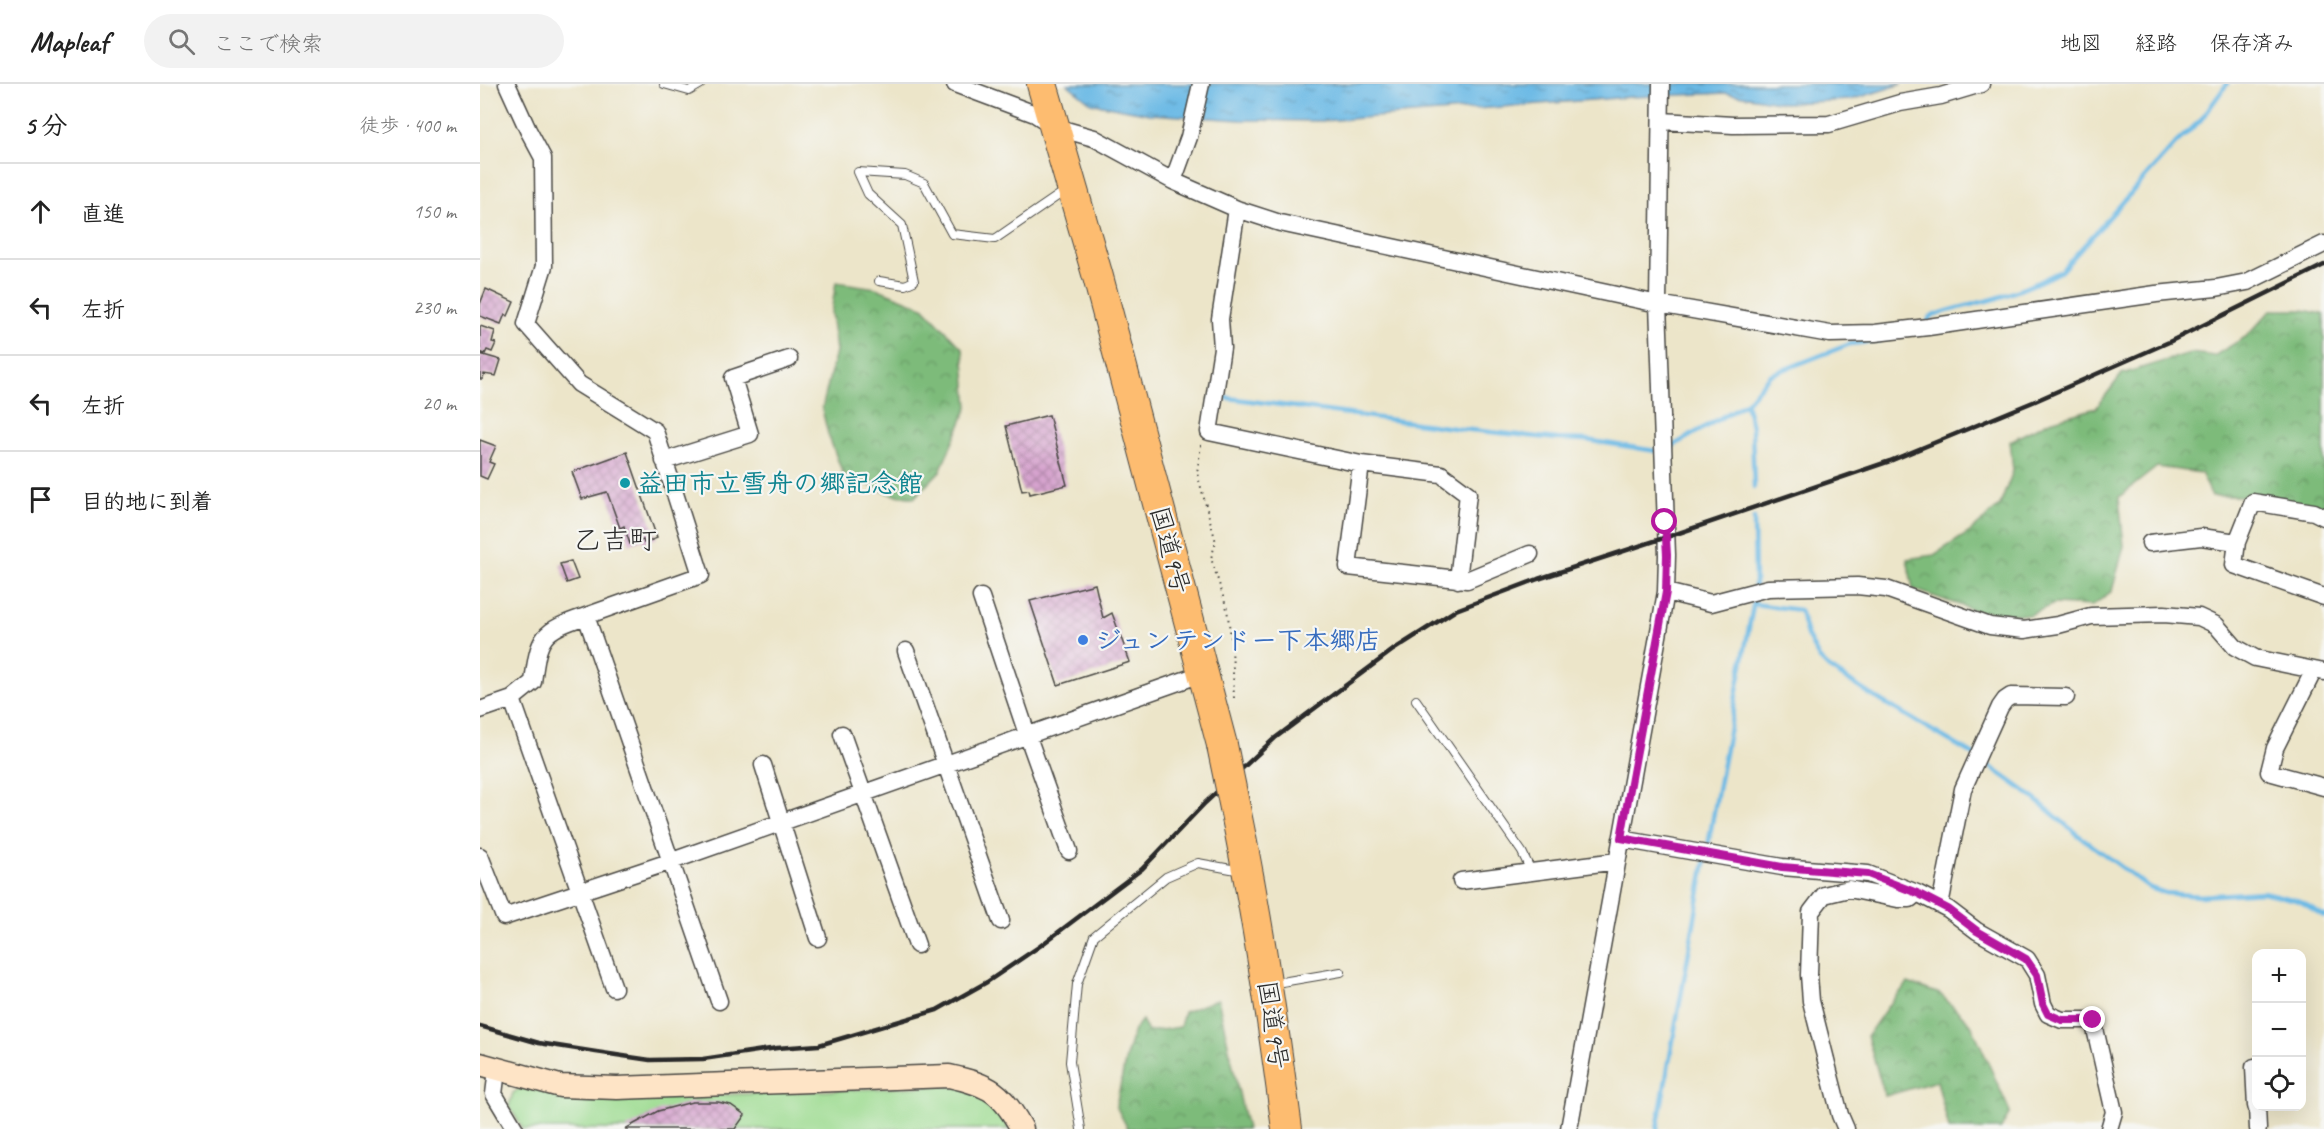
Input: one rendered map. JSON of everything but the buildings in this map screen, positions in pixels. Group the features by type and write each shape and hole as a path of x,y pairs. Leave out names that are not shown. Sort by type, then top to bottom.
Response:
{"highway":[{"name":"国道9号","path":"1042,84 1071,181 1222,745 1248,871 1267,984 1287,1129"}],"street":[{"path":"480,710 512,699 533,682 537,654 543,639 557,626 701,575 655,431 579,384 526,324 544,266 543,158 507,84"},
{"path":"955,84 1035,114 1055,127 1094,138 1173,181 1237,209 1280,223 1658,304 1830,334 1875,333 2025,314 2156,294 2216,288 2247,282 2324,244"},
{"path":"1173,181 1190,130 1200,84"},
{"path":"1569,1129 1666,592 1667,555 1658,304 1661,84"},
{"path":"1661,113 1733,125 1829,124 1900,103 1941,96 1981,84"},
{"path":"1237,209 1220,319 1222,348 1209,432 1361,464 1441,474 1468,495 1458,580"},
{"path":"664,461 750,434 733,378 789,359"},
{"path":"1361,464 1348,567 1467,580 1530,554"},
{"path":"2323,593 2234,565 2237,542 2253,502 2314,512 2324,517"},
{"path":"2150,543 2201,537 2237,542"},
{"path":"1666,592 1711,603 1768,588 1857,586 1886,589 1990,626 2024,630 2058,625 2091,616 2164,614 2199,617 2217,626 2235,647 2255,658 2319,671 2275,748 2269,772 2324,787"},
{"path":"981,597 1069,851"},
{"path":"586,616 719,1001"},
{"path":"906,651 1001,921"},
{"path":"480,856 504,917 672,861 1204,673"},
{"path":"1940,905 1963,789 2000,707 2011,696 2066,697"},
{"path":"512,699 614,988"},
{"path":"842,734 917,945"},
{"path":"763,765 818,938"},
{"path":"1621,838 1782,867 1868,874 1917,893 1940,905 1977,931 2026,959 2037,975 2043,1004 2048,1014 2062,1020 2093,1020 2114,1112 2109,1129"},
{"path":"1461,881 1617,861"},
{"path":"1846,1129 1837,1104 1811,1001 1809,975 1811,912 1824,895 1849,889 1898,899 1910,899 1917,893"},
{"path":"496,1129 512,1123 494,1094 488,1067 560,1086 616,1088 949,1076 972,1081 992,1091 1009,1105 1022,1129"},
{"path":"2257,1111 2258,1129"}],"lane":[{"path":"664,84 689,91 701,84"},
{"path":"879,281 905,285 914,281 902,225 868,194 858,172 905,175 924,183 952,234 995,239 1062,193 1071,181"},
{"path":"1416,700 1522,852 1531,871"},
{"path":"1081,1129 1070,1062 1077,984 1094,936 1166,877 1198,863 1248,871"},
{"path":"1267,984 1341,972"}],"path":[{"path":"1209,432 1202,440 1197,473 1216,542 1211,558 1227,609 1232,645 1234,699"}],"green space":[{"path":"836,282 876,288 923,307 963,349 968,407 940,471 914,498 890,494 843,474 828,434 822,409 836,351 831,313"},
{"path":"2271,310 2303,310 2324,314 2324,513 2251,496 2212,496 2201,473 2157,467 2119,497 2124,546 2112,591 2092,606 2054,604 2029,615 1979,612 1913,589 1907,559 1934,555 1970,532 2000,505 2013,471 2010,441 2050,421 2096,408 2122,374 2190,353 2214,356 2247,336"},
{"path":"1908,983 1940,994 1971,1024 2010,1112 2001,1129 1949,1129 1937,1081 1885,1096 1867,1036"},
{"path":"1218,999 1247,1129 1128,1129 1116,1106 1134,1030 1142,1020 1148,1032 1180,1027 1184,1012"},
{"path":"942,1086 965,1088 987,1100 1010,1129 523,1129 509,1106 513,1093 522,1087 595,1100"}],"water":[{"path":"1067,84 1902,84 1851,100 1784,103 1726,93 1630,97 1323,121 1241,120 1150,114 1091,103"}],"waterway":[{"path":"1927,324 1930,317 2005,295 2061,271 2176,143 2200,121 2227,84"},
{"path":"1221,397 1461,429 1586,440 1656,451 1671,447 1746,403 1770,375 1850,344 1879,341"},
{"path":"1746,403 1752,427 1754,487"},
{"path":"1754,518 1755,586"},
{"path":"1657,1129 1754,601"},
{"path":"1754,604 1800,610 1807,635 1819,658 1828,667 1974,755"},
{"path":"1981,760 2150,888 2165,893 2200,896 2263,892 2300,901 2324,916"}],"railway":[{"path":"480,1026 539,1043 650,1060 703,1059 777,1048 819,1045 937,1010 987,982 1040,946 1142,869 1205,803 1275,738 1393,650 1456,610 1538,579 1890,461 2033,402 2169,342 2324,265"}],"place":[{"name":"益田市立雪舟の郷記念館","path":"625,483"},
{"name":"ジュンテンドー下本郷店","path":"1083,640"}],"district":[{"name":"乙吉町","path":"615,539"}],"route":[{"path":"1665,522 1666,592 1621,838 1782,867 1868,874 1917,893 1948,909 1977,931 2009,947 2026,959 2037,975 2043,1004 2048,1014 2062,1020 2093,1020"}]}
